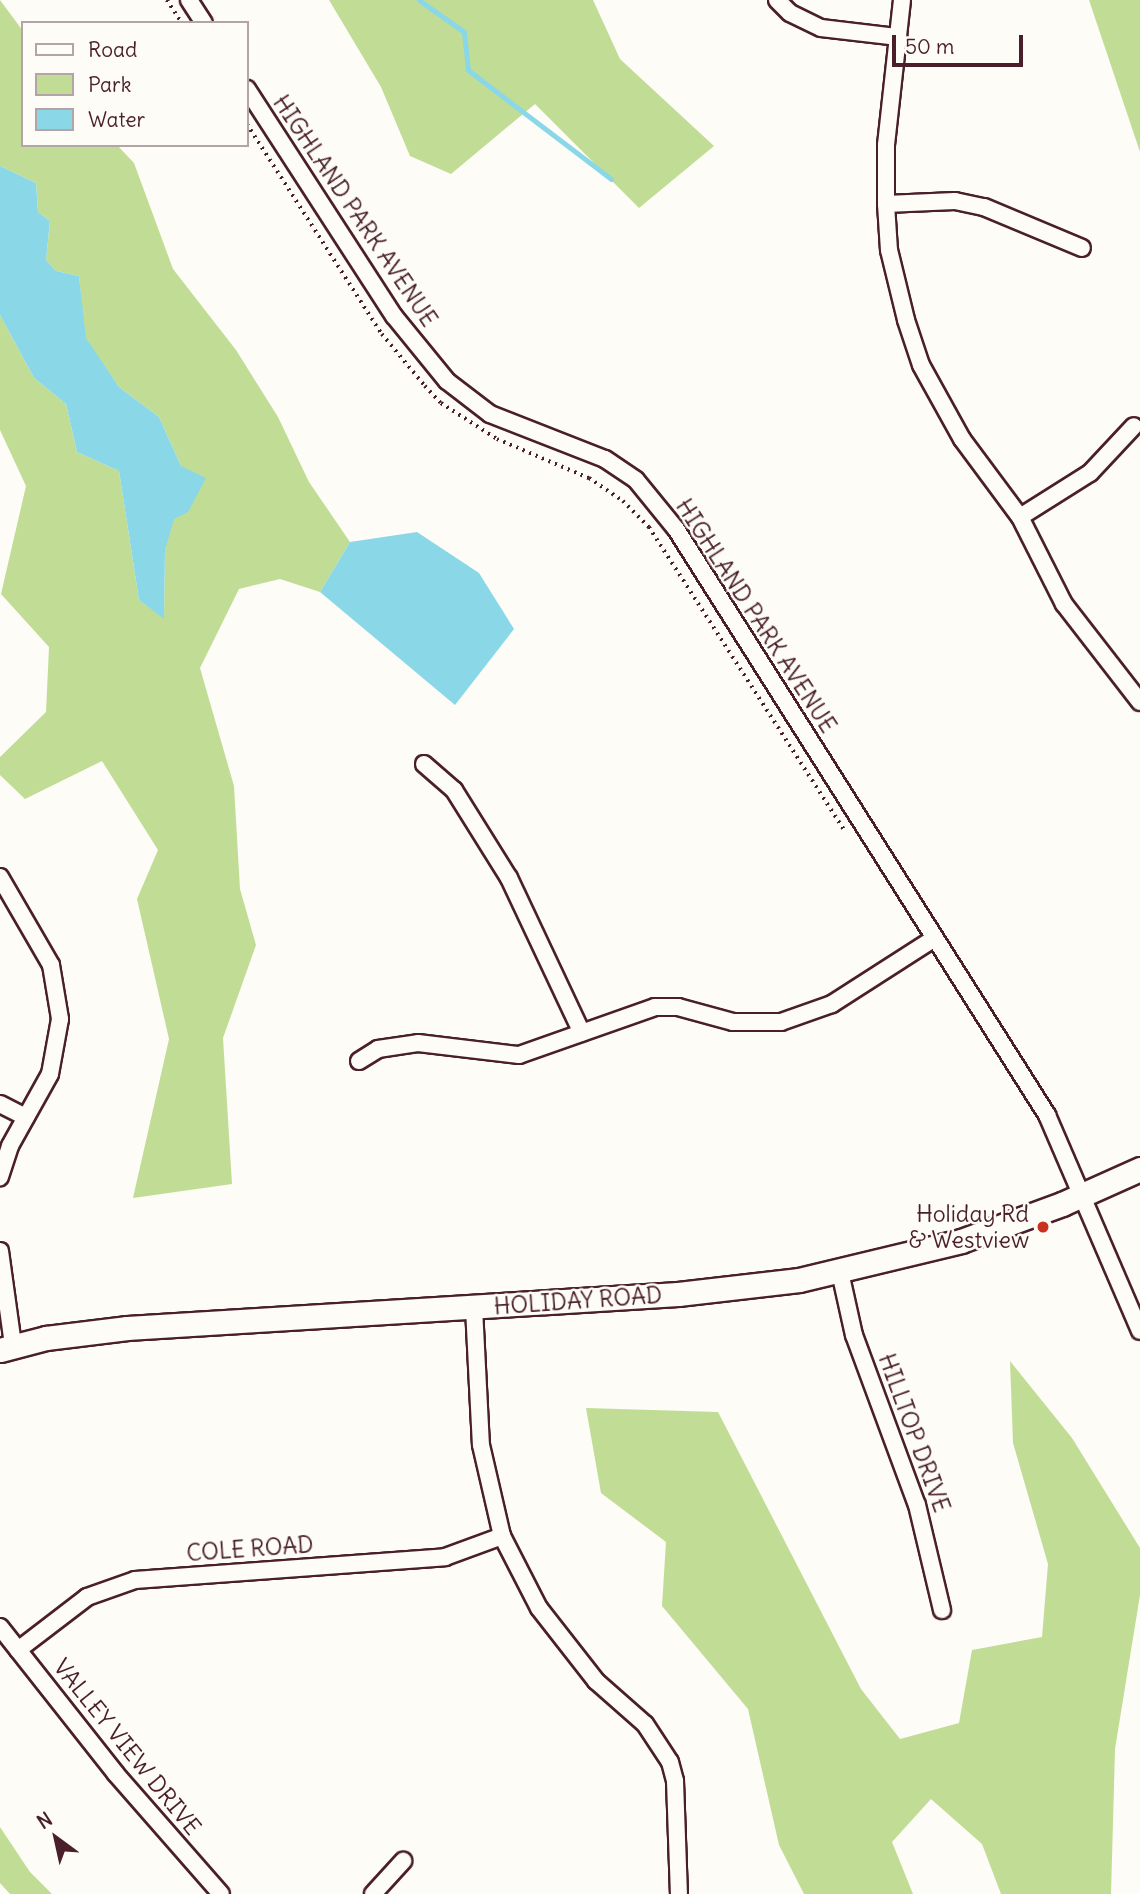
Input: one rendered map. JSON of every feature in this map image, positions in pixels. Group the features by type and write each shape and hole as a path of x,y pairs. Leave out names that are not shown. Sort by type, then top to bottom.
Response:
{"street":[{"path":"189,0 203,21"},
{"path":"777,0 790,13 821,28 898,37"},
{"path":"902,0 886,145 886,204 896,284 921,365 962,439 1020,517 1064,604 1140,702"},
{"name":"HIGHLAND PARK AVENUE","path":"248,91 394,316 447,382 490,414 606,459 636,480 668,519 1047,1115 1140,1331"},
{"path":"886,204 955,201 984,207 1082,248"},
{"path":"1020,517 1090,473 1135,426"},
{"path":"424,764 454,790 509,878 582,1033"},
{"path":"0,877 41,946 58,991 58,1047 50,1074 10,1146 0,1177"},
{"path":"359,1061 378,1049 418,1042 519,1055 655,1007 678,1007 733,1022 760,1023 807,1015 935,938"},
{"path":"0,1104 26,1117"},
{"name":"HOLIDAY ROAD","path":"6,1348 127,1328 678,1294 840,1272 961,1241 1081,1196 1140,1169"},
{"path":"0,1251 6,1348"},
{"name":"HILLTOP DRIVE","path":"840,1272 854,1335 917,1505 942,1610"},
{"path":"474,1308 481,1445 502,1536 539,1608 596,1681 645,1724 670,1762 675,1781 679,1894"},
{"name":"COLE ROAD","path":"18,1650 87,1597 135,1580 445,1557 502,1536"},
{"name":"VALLEY VIEW DRIVE","path":"0,1627 116,1774 221,1894"},
{"path":"373,1894 403,1861"}],"path":[{"path":"167,0 180,21"},
{"path":"248,126 382,334 433,395 497,439 578,471 623,501 649,527 845,831"}],"green space":[{"path":"0,0 21,28 21,147 119,147 134,163 173,269 236,350 278,417 309,482 350,542 320,592 280,579 239,589 200,668 234,786 240,889 256,945 223,1038 232,1184 133,1198 169,1039 137,899 158,850 102,761 25,799 0,775 0,757 46,712 49,647 1,594 26,486 0,430 0,315 34,378 66,404 77,452 119,471 139,600 164,618 165,550 181,466 159,417 119,387 85,338 79,276 56,271 46,260 50,221 38,212 36,183 0,166"},
{"path":"329,0 593,0 620,59 714,146 639,208 535,104 451,174 410,156 381,87"},
{"path":"1089,0 1140,0 1140,152"},
{"path":"1010,1361 1072,1438 1140,1548 1140,1595 1115,1749 1111,1894 1001,1894 982,1844 931,1799 892,1842 913,1894 804,1894 779,1845 748,1709 662,1606 666,1542 601,1493 586,1408 718,1412 861,1689 900,1739 959,1723 972,1650 1042,1637 1048,1564 1013,1443"},
{"path":"0,1827 30,1872 52,1894 10,1894 0,1883"}],"water":[{"path":"0,166 36,183 38,212 50,221 46,260 56,271 79,276 86,338 119,387 159,417 181,466 206,478 188,512 174,519 165,550 164,619 139,600 119,471 77,452 66,404 34,378 0,315"},
{"path":"417,532 479,573 514,629 455,705 320,592 350,542"}],"waterway":[{"path":"419,0 464,32 468,70 611,179"}],"place":[{"name":"Holiday Rd & Westview","path":"1043,1227"}]}
